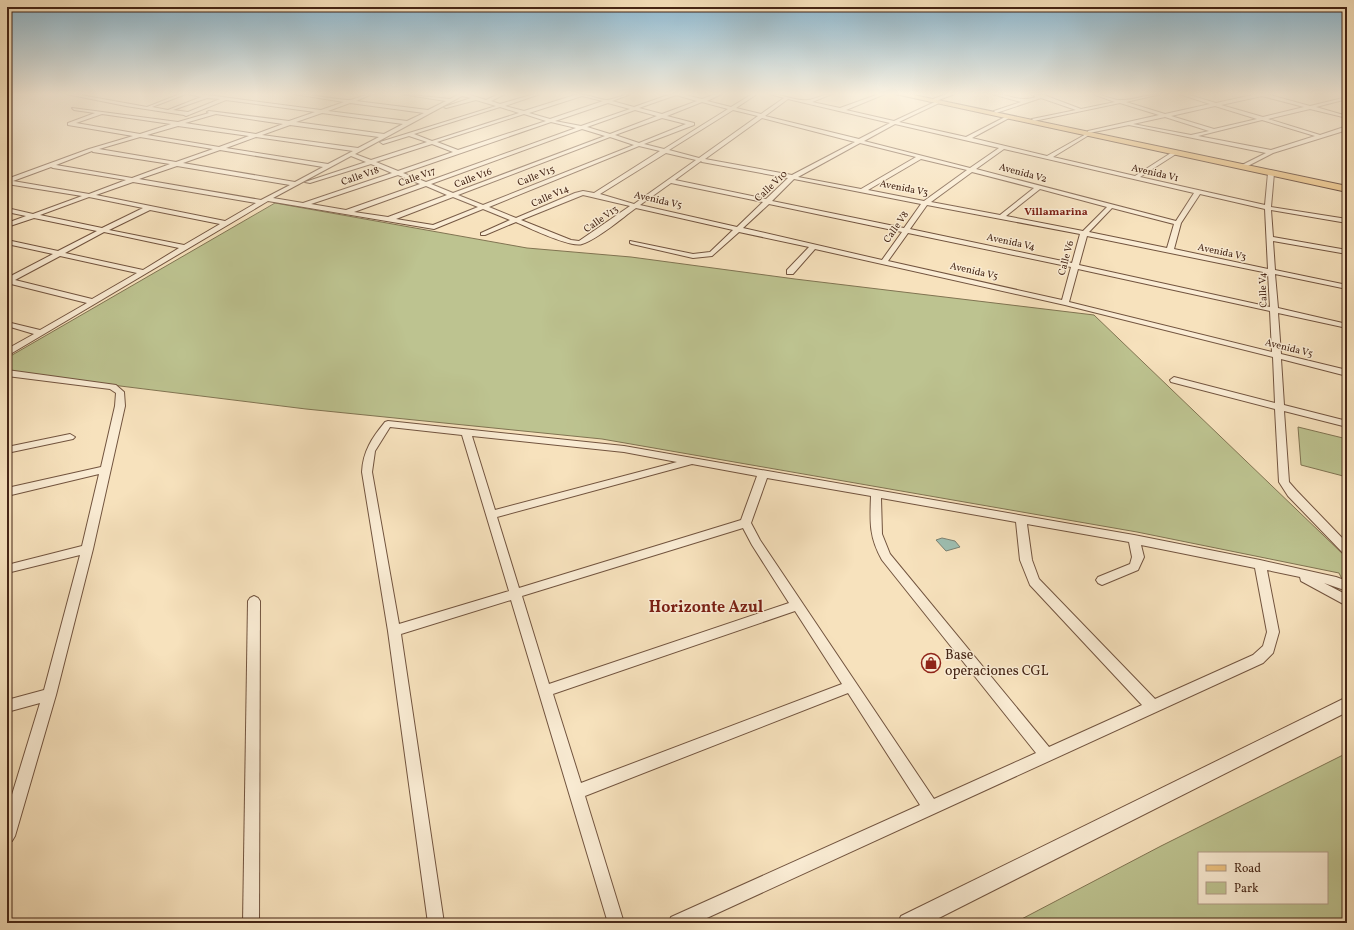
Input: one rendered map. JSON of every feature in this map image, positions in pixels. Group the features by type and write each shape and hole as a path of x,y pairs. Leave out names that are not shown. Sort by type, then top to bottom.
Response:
{"main road":[{"path":"1108,137 1174,153 1347,186"},
{"path":"1110,137 1347,189"}],"street":[{"path":"7,182 91,150 130,137"},
{"path":"143,137 329,166"},
{"path":"7,225 249,137"},
{"path":"272,137 359,150"},
{"path":"366,147 383,137"},
{"path":"7,353 264,200 297,184 359,150 398,137"},
{"path":"420,137 458,152"},
{"path":"285,190 448,137"},
{"name":"Calle V18","path":"302,205 501,137"},
{"name":"Calle V17","path":"346,212 554,137"},
{"name":"Calle V16","path":"389,220 604,137"},
{"name":"Avenida V3","path":"617,137 640,145 702,160 1084,233 1347,287"},
{"name":"Calle V15","path":"389,220 434,227 658,137"},
{"path":"595,195 687,137"},
{"name":"Calle V13","path":"516,220 570,242 580,243 588,239 734,137"},
{"name":"Avenida V2","path":"846,137 1178,223"},
{"name":"Calle V10","path":"632,242 694,256 712,254 793,177 867,137"},
{"name":"Avenida V1","path":"960,137 1268,208 1347,222"},
{"path":"1047,158 1082,137"},
{"path":"1200,137 1271,152"},
{"path":"1244,166 1271,152 1315,137"},
{"name":"Calle V8","path":"884,262 925,202 1002,148"},
{"path":"91,150 297,184"},
{"path":"1135,178 1174,153"},
{"path":"352,154 516,220"},
{"path":"863,190 920,157"},
{"path":"51,165 389,220"},
{"name":"Calle V4","path":"1271,173 1268,208 1269,238 1273,272 1284,482 1292,493 1347,550"},
{"name":"Avenida V4","path":"670,181 907,230 1347,326"},
{"path":"7,182 150,207 224,224"},
{"path":"1001,217 1039,187"},
{"path":"1170,251 1178,223 1198,192"},
{"name":"Calle V14","path":"483,234 577,194 583,193 595,195"},
{"name":"Avenida V5","path":"595,195 635,206 1064,303 1347,373"},
{"name":"Calle V6","path":"1064,303 1084,233 1111,206"},
{"path":"8,280 150,207"},
{"path":"7,210 183,247"},
{"path":"1269,238 1347,252"},
{"path":"7,242 144,272"},
{"path":"790,272 814,246"},
{"path":"8,280 93,302"},
{"path":"7,324 41,333"},
{"path":"7,373 95,383 113,387 120,392 120,406 87,549 49,695 7,836"},
{"path":"1174,380 1347,424"},
{"path":"436,923 394,631 367,472 367,457 373,444 388,424 624,449 1134,539 1293,571 1332,580 1347,586"},
{"path":"466,432 514,594 577,792 616,923"},
{"path":"7,450 70,437"},
{"path":"491,515 692,461"},
{"path":"7,492 106,469"},
{"path":"763,474 746,523 756,542 931,808"},
{"path":"876,494 875,532 879,545 886,557 1046,756"},
{"path":"1021,520 1028,572 1034,582 1152,706"},
{"path":"394,631 746,523"},
{"path":"1102,580 1134,567 1138,562 1139,554 1134,539"},
{"path":"7,569 87,549"},
{"path":"677,923 1251,662 1269,649 1273,632 1260,564"},
{"path":"1293,571 1347,601"},
{"path":"252,923 254,601"},
{"path":"545,691 798,605"},
{"path":"577,792 852,686"},
{"path":"7,706 49,695"},
{"path":"908,923 1347,704"}],"green space":[{"path":"275,203 527,248 631,257 795,279 1094,315 1347,558 1347,581 1342,579 1339,573 1137,532 602,439 306,409 7,372 7,358"},
{"path":"1298,427 1343,438 1347,477 1301,465"},
{"path":"1347,753 1347,923 1014,923 1161,846"}],"shaded area":[{"path":"942,538 955,541 960,547 946,551 936,540"}],"place":[{"name":"Base operaciones CGL","path":"931,663"}],"district":[{"name":"Villamarina","path":"1056,212"},
{"name":"Horizonte Azul","path":"706,608"}]}
